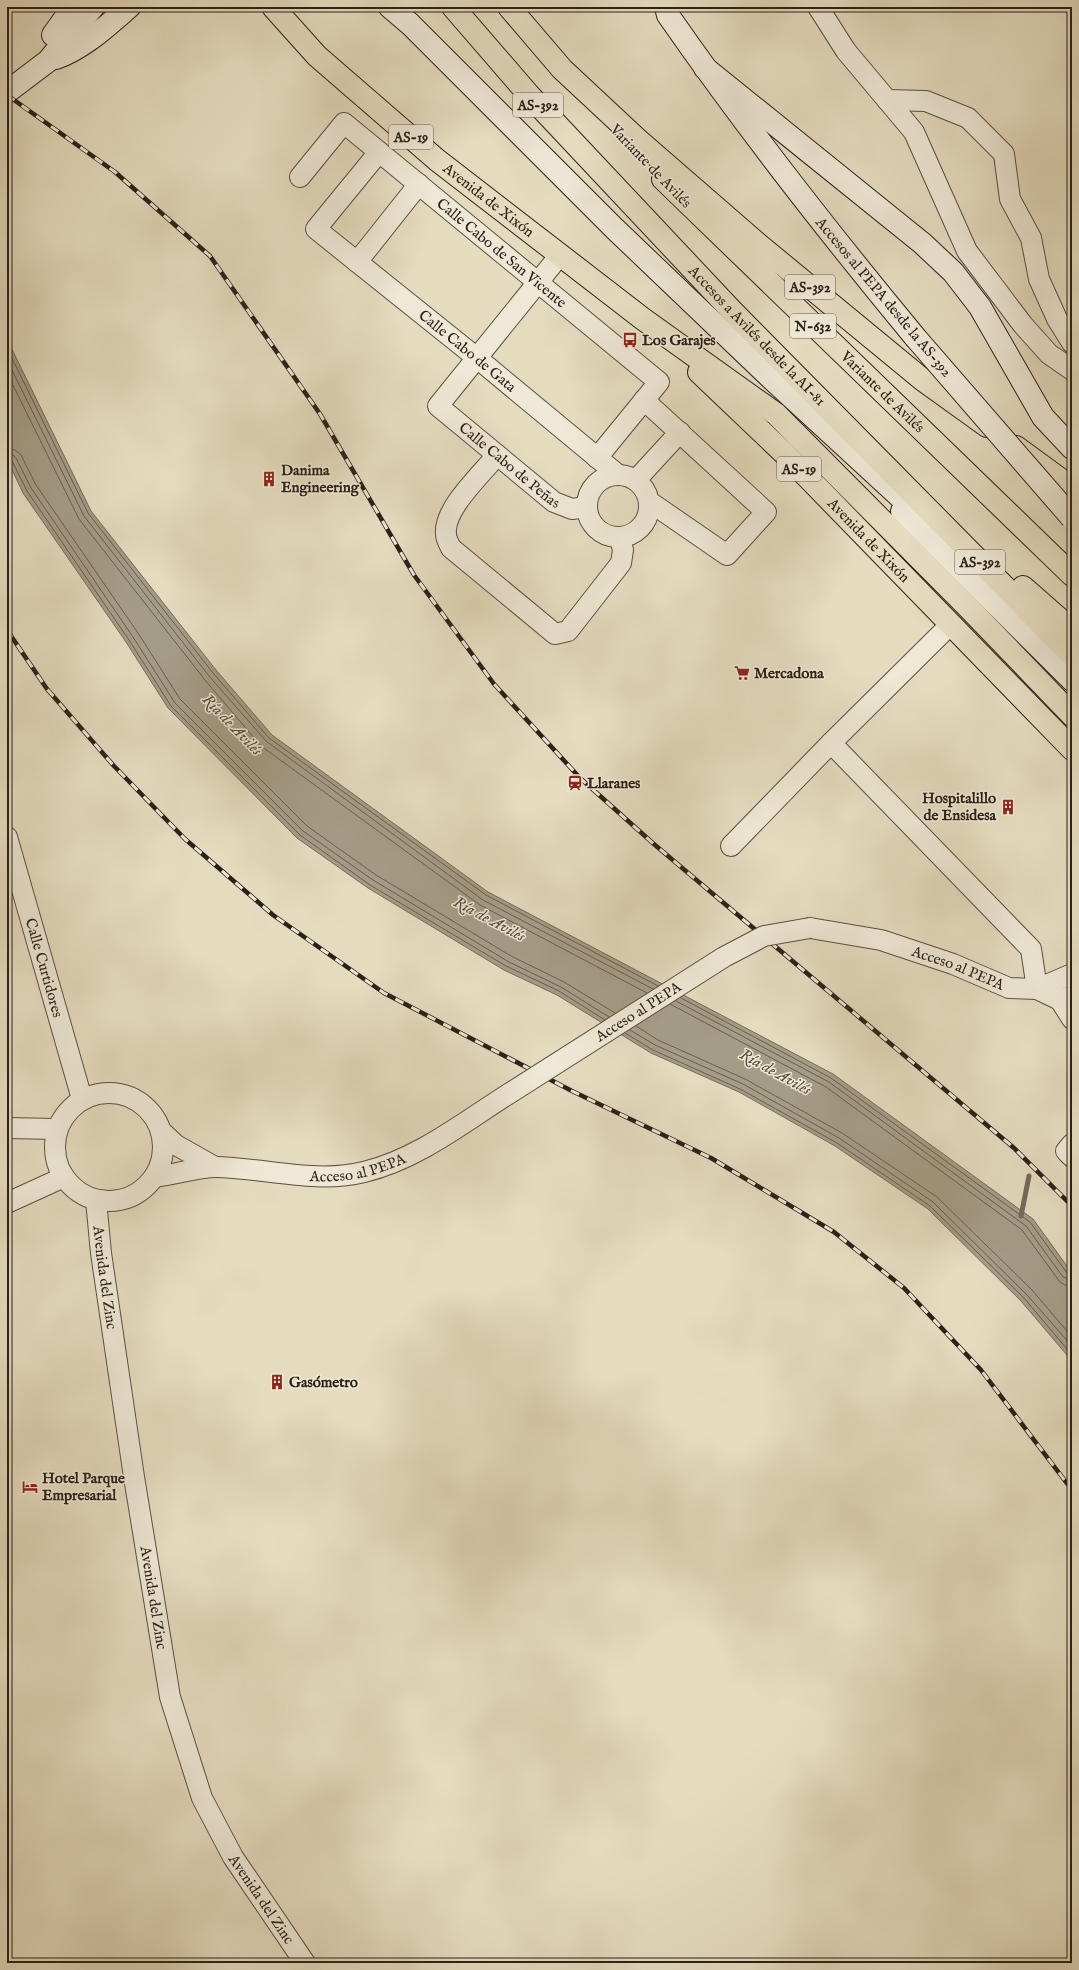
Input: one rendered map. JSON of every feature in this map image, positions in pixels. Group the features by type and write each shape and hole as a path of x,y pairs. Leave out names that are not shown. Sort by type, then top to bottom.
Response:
{"main road":[{"path":"48,62 53,34 73,7"},
{"path":"48,62 93,7"},
{"path":"7,92 48,62 69,53 102,30 129,7"},
{"name":"Avenida de Xixón","path":"273,7 317,56 437,160 643,319 776,414 966,605 1072,715"},
{"path":"390,7 410,24 620,235 772,379 1067,642"},
{"name":"Accesos a Avilés desde la AI-81","path":"453,7 529,95 711,290 903,483 1067,642"},
{"name":"AS-392","path":"509,7 562,69 637,139 759,245 917,375 1072,488"},
{"name":"Accesos al PEPA desde la AS-392","path":"666,7 668,15 837,242 915,337 1072,518"},
{"name":"Variante de Avilés","path":"562,69 636,152 749,264 1072,575"},
{"name":"Accesos al PEPA desde la AS-392","path":"709,71 922,243 953,272 980,307 1043,417 1072,448"},
{"name":"Avenida de Xixón","path":"643,319 785,454 1072,749"},
{"path":"772,379 918,528 1072,680"}],"street":[{"path":"818,7 846,51 914,132 967,251 1022,324 1049,354 1072,370"},
{"path":"887,100 926,101 968,118 1004,154 1010,199 1031,238 1039,279 1057,319 1072,343"},
{"name":"Calle Cabo de San Vicente","path":"300,177 344,123 659,382 644,400"},
{"name":"Calle Cabo de Gata","path":"379,152 316,229 477,358 617,474"},
{"path":"357,262 419,184"},
{"path":"477,358 560,255"},
{"name":"Calle Cabo de Peñas","path":"477,358 438,406 554,502 572,509 586,507"},
{"path":"597,458 644,400 766,512 727,556 650,502"},
{"path":"636,480 680,432"},
{"path":"497,455 457,503 448,517 446,534 451,548 555,634 568,631 621,563 623,550 620,538"},
{"path":"617,474 629,476 636,480 647,492 650,502 649,514 644,525 633,535 620,538 603,534 590,522 586,507 591,490 604,478 617,474"},
{"path":"731,846 831,742 950,625"},
{"path":"831,742 1031,949 1032,966 1037,989 1072,974"},
{"name":"Calle Curtidores","path":"7,837 82,1099"},
{"name":"Acceso al PEPA","path":"215,1167 326,1177 363,1172 398,1162 510,1093 724,956 764,936 810,928 881,940 953,964 1009,988 1037,989 1066,998"},
{"path":"1066,998 1072,1019"},
{"path":"161,1130 163,1146 161,1163 154,1178 143,1190 128,1198 112,1201 96,1200 84,1195 72,1187 64,1177 56,1157 54,1146 57,1129 67,1112 82,1099 97,1094 108,1093 129,1096 143,1104 154,1116 161,1130 176,1145 215,1167"},
{"path":"7,1128 57,1129"},
{"path":"154,1178 215,1167"},
{"path":"7,1203 64,1177"},
{"name":"Avenida del Zinc","path":"96,1200 101,1253 133,1469 170,1697 202,1798 233,1857 306,1963"}],"water":[{"name":"Ría de Avilés","path":"7,339 91,511 216,670 272,735 488,892 833,1074 1033,1219 1072,1273 1072,1361 1021,1301 928,1209 835,1146 739,1092 651,1053 557,995 504,970 368,888 297,838 168,708 126,642 23,493 7,459"}],"waterway":[{"path":"1021,1216 1029,1176"}],"railway":[{"path":"7,95 115,172 210,256 320,414 414,575 494,684 580,778 655,845 1014,1148 1072,1206"},
{"path":"7,630 47,689 114,766 185,839 273,915 384,993 572,1091 711,1158 834,1232 904,1288 981,1370 1072,1490"}],"place":[{"name":"Los Garajes","path":"630,340"},
{"name":"Danima Engineering","path":"269,479"},
{"name":"Mercadona","path":"742,673"},
{"name":"Llaranes","path":"575,783"},
{"name":"Hospitalillo de Ensidesa","path":"1008,807"},
{"name":"Gasómetro","path":"277,1382"},
{"name":"Hotel Parque Empresarial","path":"30,1487"}]}
